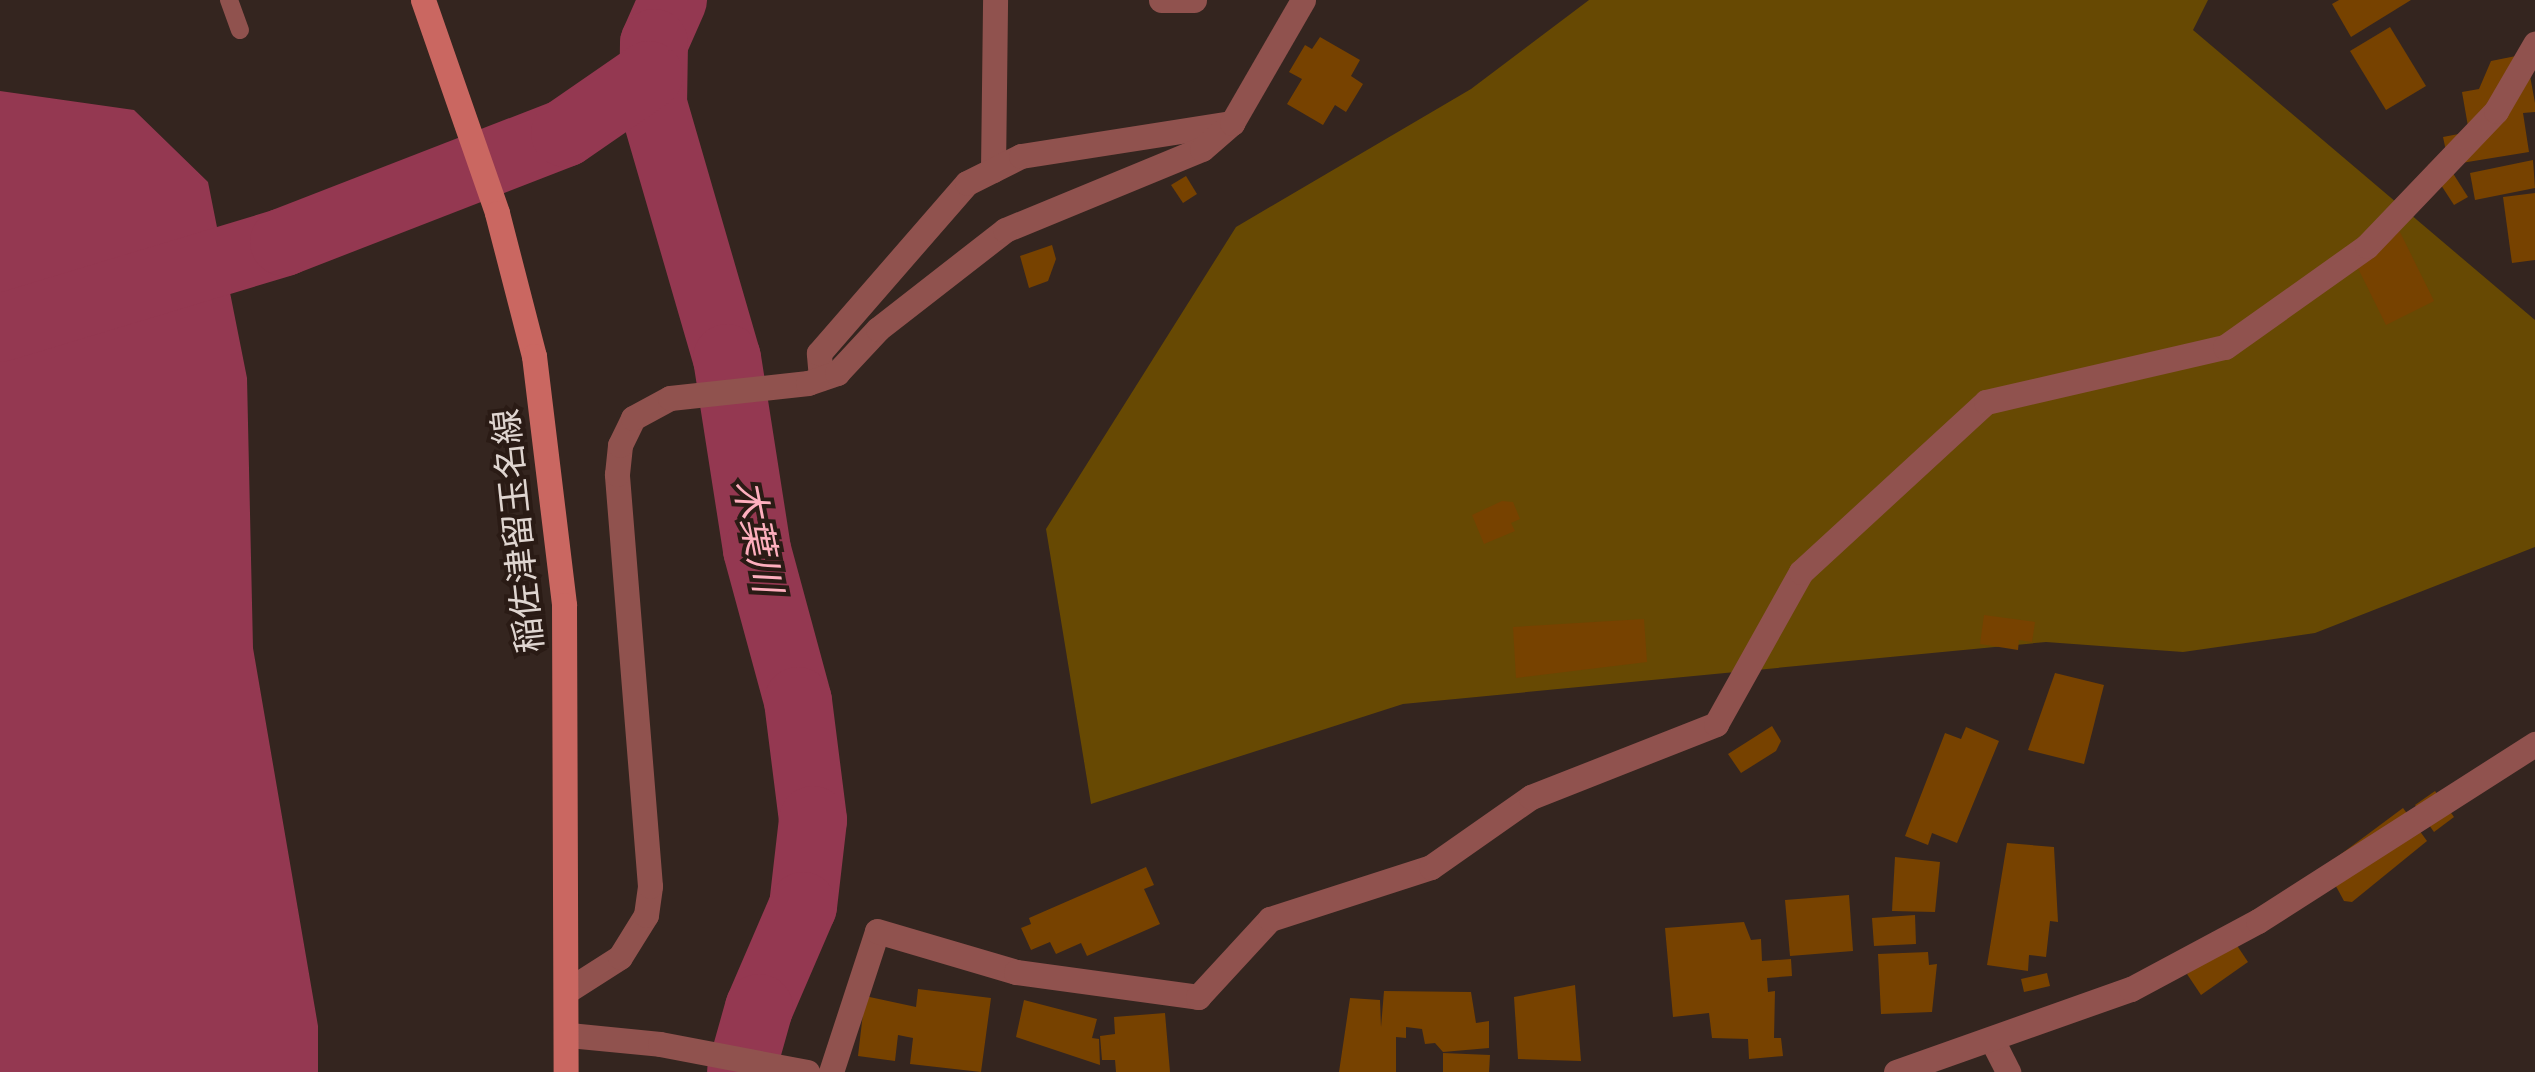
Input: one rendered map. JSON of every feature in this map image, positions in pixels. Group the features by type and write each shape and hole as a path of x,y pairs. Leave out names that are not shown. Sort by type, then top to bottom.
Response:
{"main road":[{"name":"稲佐津留玉名線","path":"422,0 498,213 534,356 564,604 570,989 566,1072"}],"street":[{"path":"993,170 996,0"},
{"path":"1161,0 1194,0"},
{"path":"570,989 620,957 646,915 650,886 617,474 620,445 634,418 670,398 814,381 837,373 878,329 1004,230 1202,148 1232,123 1303,0"},
{"path":"830,1072 877,931 1016,972 1198,997 1270,920 1432,867 1531,798 1716,724 1801,572 1986,402 2225,346 2367,246 2496,111 2535,44"},
{"path":"814,381 819,353 967,182 1021,156 1232,123"},
{"path":"1896,1072 2131,989 2258,922 2535,744"},
{"path":"569,1035 660,1044 807,1072"},
{"path":"1992,1040 2008,1072"}],"lane":[{"path":"229,0 240,30"}],"shaded area":[{"path":"1589,0 2208,0 2193,30 2535,320 2535,547 2315,633 2183,652 2046,642 1403,704 1091,804 1046,529 1236,227 1471,89"},
{"path":"0,91 134,110 208,182 247,378 253,648 318,1026 318,1072 0,1072"}],"building":[{"path":"2339,0 2411,0 2351,37 2332,4"},
{"path":"2390,27 2426,86 2386,110 2350,51"},
{"path":"1320,37 1360,60 1351,76 1363,84 1346,112 1335,105 1323,125 1287,104 1302,79 1289,72 1305,45 1312,49"},
{"path":"2526,54 2535,103 2535,112 2523,113 2529,152 2449,165 2443,137 2469,132 2462,92 2479,89 2491,61"},
{"path":"2442,156 2468,197 2454,205 2428,165"},
{"path":"2533,160 2535,188 2475,200 2470,173"},
{"path":"1186,176 1197,194 1183,203 1171,185"},
{"path":"2535,193 2535,260 2512,263 2503,197"},
{"path":"2396,224 2434,301 2386,325 2348,248"},
{"path":"1052,245 1056,259 1048,281 1029,288 1020,256"},
{"path":"1502,501 1513,502 1520,519 1511,523 1515,531 1484,544 1472,515"},
{"path":"1984,615 2035,622 2032,642 2019,640 2018,650 1980,644"},
{"path":"1644,619 1647,662 1516,678 1513,627"},
{"path":"2055,673 2104,685 2084,764 2028,750"},
{"path":"1772,726 1781,741 1776,751 1741,773 1728,754"},
{"path":"1966,727 1999,741 1957,843 1932,833 1928,845 1905,836 1945,733 1961,739"},
{"path":"2435,791 2454,817 2434,832 2415,805"},
{"path":"2403,808 2427,841 2352,902 2344,901 2325,866"},
{"path":"2007,843 2054,847 2058,922 2050,921 2046,957 2029,955 2028,971 1987,965"},
{"path":"1895,857 1940,862 1935,912 1892,911"},
{"path":"1146,867 1154,885 1144,889 1160,924 1087,956 1081,943 1056,954 1050,942 1031,950 1021,928 1031,924 1029,918"},
{"path":"1849,895 1853,951 1790,956 1785,900"},
{"path":"1915,915 1916,944 1874,946 1872,918"},
{"path":"1744,922 1751,940 1761,939 1762,961 1791,959 1792,976 1767,978 1768,992 1775,991 1774,1038 1781,1038 1783,1056 1749,1059 1748,1039 1712,1038 1709,1013 1673,1017 1665,928"},
{"path":"2234,941 2248,962 2201,995 2187,974"},
{"path":"1928,952 1929,965 1937,964 1932,1012 1881,1014 1878,954"},
{"path":"2047,973 2050,986 2024,992 2021,979"},
{"path":"1575,985 1581,1061 1518,1059 1514,997"},
{"path":"918,989 991,998 981,1072 910,1064 913,1038 898,1035 895,1061 858,1056 865,996 916,1007"},
{"path":"1384,991 1471,992 1476,1023 1489,1021 1489,1048 1443,1052 1435,1043 1425,1044 1422,1029 1406,1027 1406,1038 1396,1037 1396,1072 1339,1072 1350,998 1380,1000 1381,1027"},
{"path":"1024,1000 1097,1019 1092,1038 1099,1039 1100,1065 1016,1037"},
{"path":"1165,1013 1170,1072 1116,1072 1115,1060 1102,1060 1100,1036 1115,1034 1114,1017"},
{"path":"1443,1053 1490,1055 1489,1072 1443,1072"}],"waterway":[{"path":"649,0 649,75"},
{"name":"木葉川","path":"673,0 654,43 653,104 727,358 757,550 798,701 813,820 803,906 759,1008 741,1072"},
{"path":"0,328 284,242 565,133 649,75"}]}
